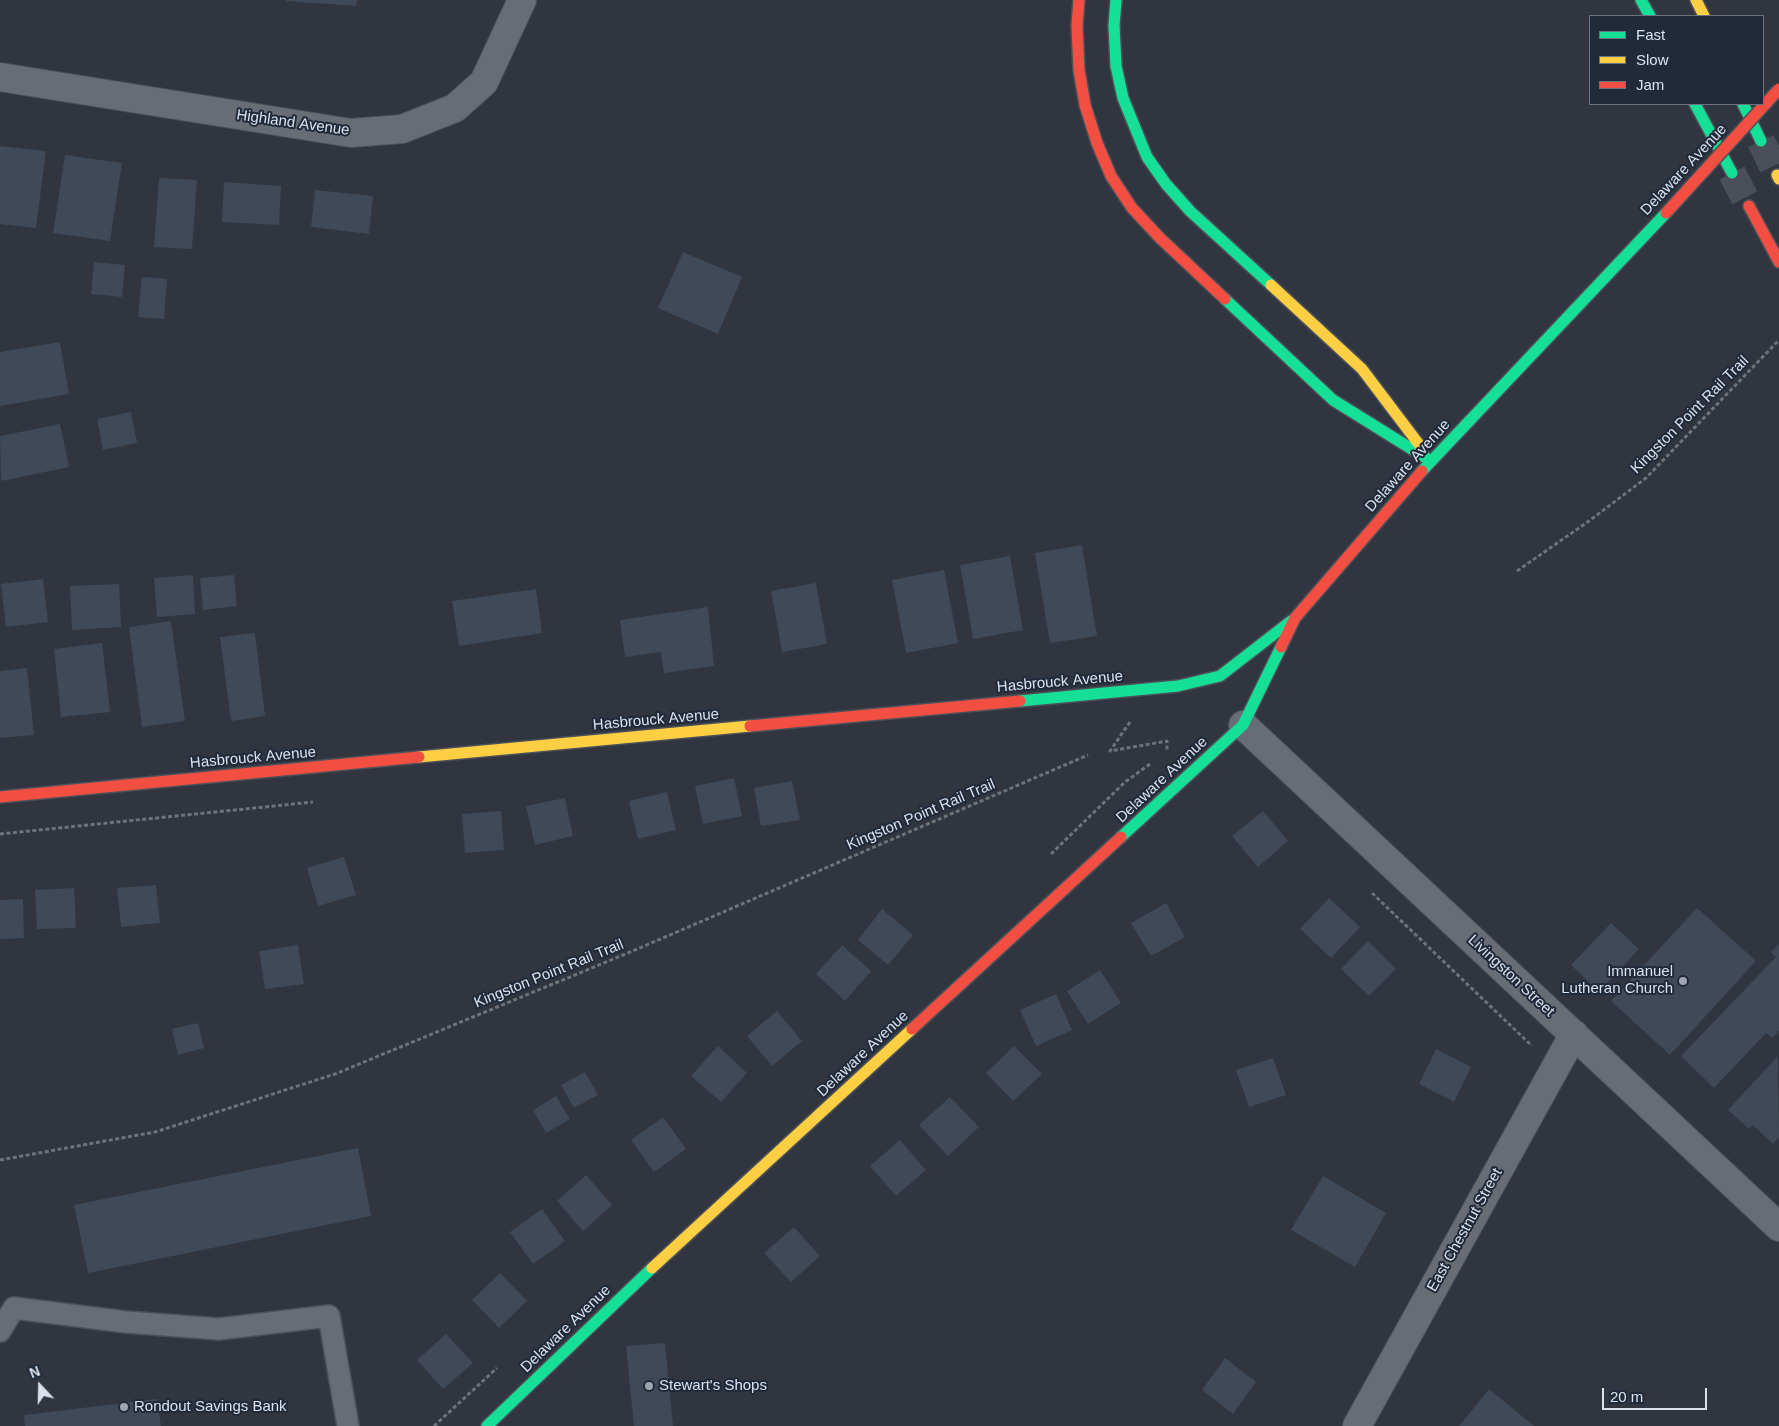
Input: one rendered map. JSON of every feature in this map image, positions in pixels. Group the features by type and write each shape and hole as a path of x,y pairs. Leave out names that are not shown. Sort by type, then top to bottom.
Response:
{"main road":[{"path":"1079,0 1077,26 1079,70 1085,105 1111,176 1132,208 1160,238 1333,400 1431,460"},
{"path":"1116,0 1114,26 1116,66 1123,98 1147,157 1166,184 1190,211 1362,369 1431,460"},
{"path":"1641,0 1649,15"},
{"path":"1696,0 1704,15"},
{"name":"Delaware Avenue","path":"489,1426 636,1282 1244,725 1295,618 1431,460 1666,213 1779,89"},
{"path":"1696,105 1732,173"},
{"path":"1743,105 1761,141"},
{"path":"1749,206 1779,262"},
{"name":"Hasbrouck Avenue","path":"0,797 1178,686 1220,676 1295,618"}],"street":[{"name":"Highland Avenue","path":"0,77 351,133 402,129 456,108 484,82 522,0"},
{"name":"Livingston Street","path":"1244,725 1779,1227"},
{"name":"East Chestnut Street","path":"1357,1426 1574,1034"}],"lane":[{"path":"0,1331 7,1304 126,1322 219,1329 329,1316 348,1426"}],"path":[{"name":"Kingston Point Rail Trail","path":"1517,571 1589,521 1646,478 1779,340"},
{"path":"1123,719 1133,719 1110,750 1167,742 1167,751 1160,756"},
{"name":"Kingston Point Rail Trail","path":"0,1160 155,1132 335,1074 628,953 1088,755"},
{"path":"1047,858 1125,782 1153,762"},
{"path":"0,834 319,802"},
{"path":"1371,892 1535,1049"},
{"path":"434,1426 500,1366"}],"building":[{"path":"286,0 357,0 356,6"},
{"path":"0,146 46,151 36,228 0,224"},
{"path":"65,155 122,163 110,241 53,233"},
{"path":"159,178 197,180 192,249 154,247"},
{"path":"224,182 281,186 279,225 222,222"},
{"path":"315,190 373,196 369,234 311,227"},
{"path":"683,252 742,277 718,334 658,308"},
{"path":"94,262 125,265 122,297 91,294"},
{"path":"142,277 167,279 164,319 138,317"},
{"path":"60,342 69,394 0,406 0,352"},
{"path":"131,412 137,443 103,450 97,419"},
{"path":"60,424 69,467 1,481 0,436"},
{"path":"1082,545 1097,636 1050,643 1035,553"},
{"path":"1010,556 1023,630 973,639 960,565"},
{"path":"944,570 958,643 906,653 892,580"},
{"path":"193,575 195,614 157,617 154,578"},
{"path":"234,575 237,606 203,610 200,578"},
{"path":"43,579 48,622 6,627 1,584"},
{"path":"816,583 827,644 782,652 771,591"},
{"path":"119,584 121,627 72,630 70,586"},
{"path":"536,589 542,633 459,646 452,601"},
{"path":"708,607 714,666 664,673 661,652 625,657 620,620"},
{"path":"171,621 185,721 142,727 129,627"},
{"path":"255,633 265,716 231,721 220,637"},
{"path":"102,643 110,712 61,717 54,649"},
{"path":"27,668 34,735 0,738 0,671"},
{"path":"734,778 742,816 703,824 695,786"},
{"path":"792,781 800,820 761,826 754,788"},
{"path":"667,792 676,830 638,839 629,801"},
{"path":"565,798 573,836 535,845 526,806"},
{"path":"501,811 504,850 465,853 462,814"},
{"path":"1263,811 1288,841 1258,867 1232,836"},
{"path":"344,857 356,895 318,906 307,868"},
{"path":"156,885 160,923 121,927 117,888"},
{"path":"74,888 76,928 37,929 35,890"},
{"path":"1329,898 1360,927 1331,958 1300,929"},
{"path":"23,899 24,938 0,939 0,900"},
{"path":"1166,903 1185,937 1151,956 1131,923"},
{"name":"Immanuel Lutheran Church","path":"1697,908 1756,961 1670,1055 1611,1001"},
{"path":"882,909 913,935 888,965 858,940"},
{"path":"1611,923 1639,949 1599,992 1571,965"},
{"path":"1368,941 1396,969 1369,996 1341,969"},
{"path":"1779,944 1779,1031 1772,1038 1766,1033 1714,1088 1681,1056 1776,957 1771,952"},
{"path":"298,945 304,984 265,989 259,951"},
{"path":"842,945 871,971 845,1001 816,974"},
{"path":"1100,970 1121,1003 1088,1024 1067,991"},
{"path":"1056,994 1072,1030 1036,1046 1020,1010"},
{"path":"777,1011 802,1041 772,1066 747,1036"},
{"path":"198,1023 204,1048 178,1055 172,1029"},
{"path":"718,1046 747,1073 721,1102 691,1076"},
{"path":"1014,1046 1042,1074 1013,1101 986,1073"},
{"path":"1436,1049 1471,1067 1454,1102 1419,1084"},
{"path":"1778,1056 1779,1137 1773,1144 1753,1125 1749,1129 1728,1110"},
{"path":"1273,1058 1286,1095 1249,1107 1236,1070"},
{"path":"585,1072 598,1095 574,1108 561,1085"},
{"path":"556,1096 570,1119 546,1133 533,1110"},
{"path":"950,1097 979,1127 948,1156 919,1125"},
{"path":"663,1117 686,1149 654,1172 631,1140"},
{"path":"900,1140 926,1170 896,1196 870,1166"},
{"path":"358,1148 371,1216 88,1273 74,1205"},
{"path":"586,1175 612,1205 583,1231 557,1201"},
{"path":"1323,1176 1386,1213 1355,1267 1291,1230"},
{"path":"542,1209 565,1241 533,1264 510,1232"},
{"path":"794,1227 820,1256 791,1282 764,1253"},
{"path":"500,1273 527,1301 499,1328 472,1300"},
{"path":"446,1334 473,1363 443,1389 417,1360"},
{"name":"Stewart's Shops","path":"665,1343 673,1426 634,1426 626,1346"},
{"path":"1225,1358 1256,1382 1233,1414 1202,1390"},
{"path":"1489,1389 1534,1426 1459,1426"},
{"name":"Rondout Savings Bank","path":"157,1399 161,1426 25,1426 24,1415"}],"tunnel":[{"path":"1761,141 1777,175"},
{"path":"1732,173 1749,206"}],"traffic: fast":[{"path":"1116,0 1114,26 1116,66 1123,98 1147,157 1166,184 1190,211 1271,285"},
{"path":"1641,0 1649,15"},
{"path":"1696,105 1732,173"},
{"path":"1743,105 1761,141"},
{"path":"1422,471 1666,213"},
{"path":"1225,299 1333,400 1431,461"},
{"path":"1020,701 1178,686 1220,676 1291,621"},
{"path":"1121,837 1243,725 1281,647"},
{"path":"487,1426 652,1268"}],"traffic: slow":[{"path":"1696,0 1704,15"},
{"path":"1777,175 1779,179"},
{"path":"1271,285 1362,369 1421,447"},
{"path":"419,757 750,726"},
{"path":"652,1268 912,1029"}],"traffic: jam":[{"path":"1079,0 1077,26 1079,70 1085,105 1097,143 1111,176 1132,208 1160,238 1225,299"},
{"path":"1666,213 1779,89"},
{"path":"1749,206 1779,262"},
{"path":"1281,647 1295,618 1422,471"},
{"path":"750,726 1020,701"},
{"path":"0,797 419,757"},
{"path":"912,1029 1121,837"}],"place":[{"name":"Immanuel Lutheran Church","path":"1683,981"},
{"name":"Stewart's Shops","path":"649,1386"},
{"name":"Rondout Savings Bank","path":"124,1407"}]}
